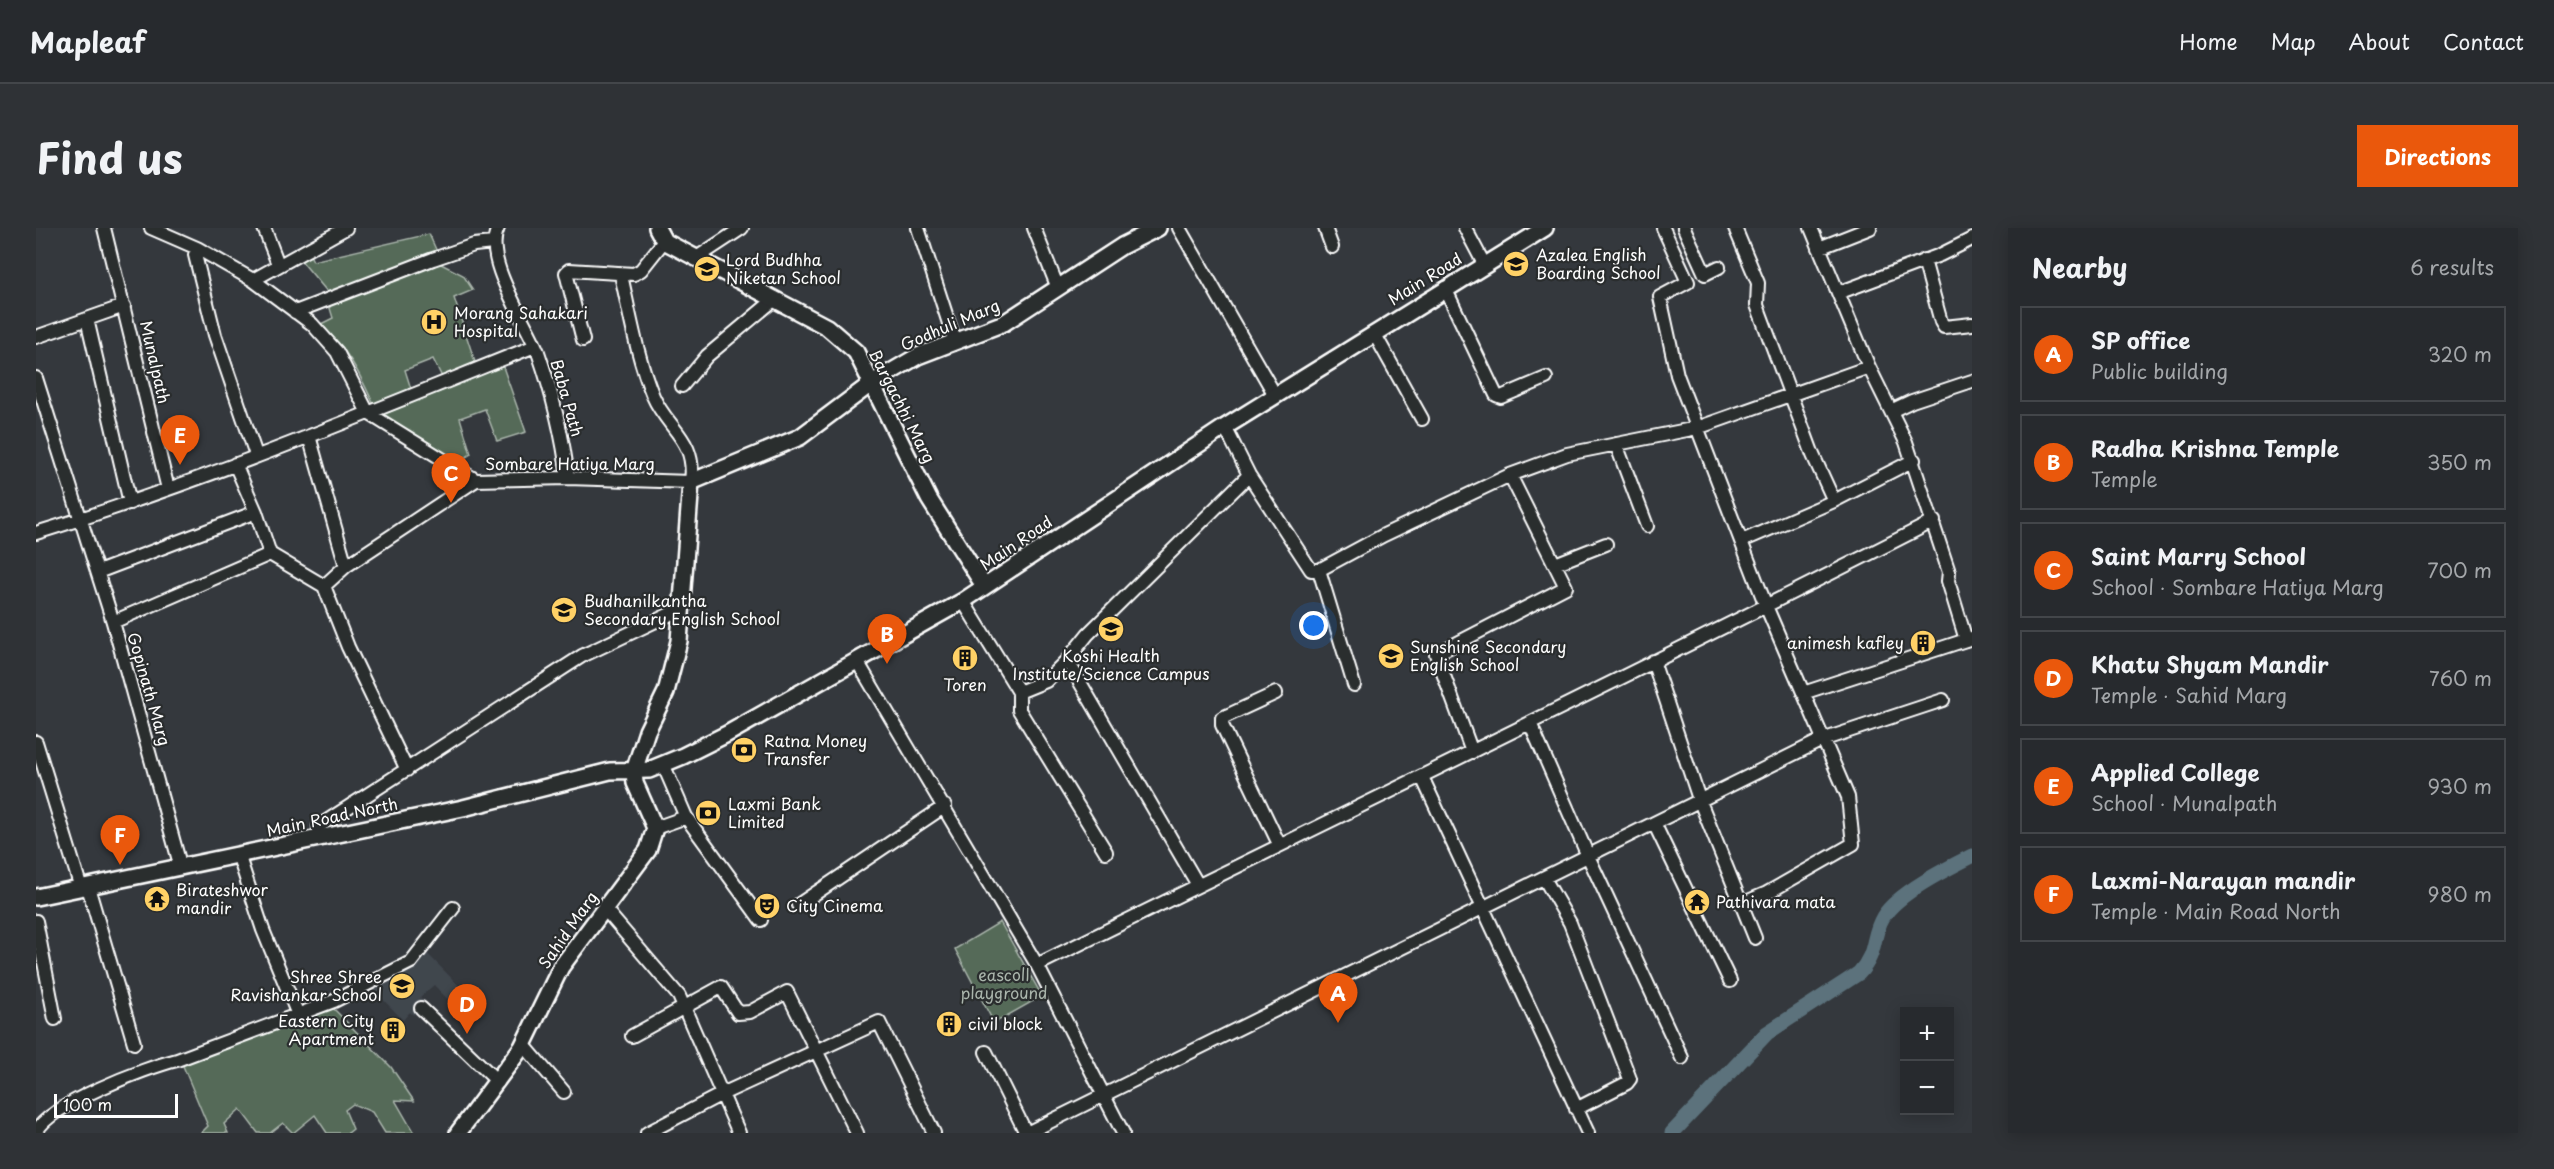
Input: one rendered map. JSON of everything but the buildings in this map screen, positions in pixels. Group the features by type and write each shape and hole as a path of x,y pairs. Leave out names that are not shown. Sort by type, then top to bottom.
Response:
{"main road":[{"name":"Godhuli Marg","path":"691,482 800,437 872,383 918,356 1004,323 1122,246 1158,228"},
{"name":"Main Road","path":"1447,290 1484,264 1545,228"},
{"name":"Main Road","path":"857,661 963,601 1225,429 1447,290 1553,228"},
{"name":"Bargachhi Marg","path":"660,234 827,327 856,352 929,499 984,586"},
{"name":"Main Road","path":"1225,429 1275,395 1375,335"},
{"path":"655,828 635,783 634,771 647,731 666,692 680,641 691,482"},
{"name":"Main Road North","path":"36,897 463,808 610,771 649,770 727,734 857,661"},
{"name":"Sahid Marg","path":"458,1133 498,1082 523,1044 561,967 648,850 655,828"}],"street":[{"name":"Munalpath","path":"104,228 168,489"},
{"path":"152,228 197,248 253,280 312,324 337,352 368,413 476,480"},
{"path":"264,228 278,264"},
{"path":"253,280 346,228"},
{"path":"296,312 433,259 474,245 493,243 498,228"},
{"path":"698,257 742,228"},
{"path":"918,228 955,342"},
{"path":"1034,228 1059,288"},
{"path":"1179,228 1275,395"},
{"path":"1325,228 1332,247"},
{"path":"1465,228 1484,264"},
{"path":"1663,228 1688,282 1662,294 1660,300 1677,375 1766,606 1848,796 1853,844 1767,893 1741,904"},
{"path":"1684,228 1705,274 1719,267"},
{"path":"1735,228 1758,283 1757,305 1813,455 1834,501"},
{"path":"1803,693 1969,639 1914,460 1869,367 1811,228"},
{"path":"1819,248 1870,228"},
{"path":"583,340 566,273 572,269 621,275 641,270 660,234"},
{"path":"1838,294 1940,255 1972,239"},
{"name":"Baba Path","path":"493,243 506,282 535,346 553,404 568,478"},
{"path":"197,248 195,255 215,335 256,455"},
{"path":"1924,260 1944,327 1972,324"},
{"path":"621,275 641,361 654,399 683,436 690,455 691,482"},
{"path":"1447,290 1496,395 1501,396 1546,378"},
{"path":"682,386 707,356 775,299"},
{"path":"36,337 124,306"},
{"path":"87,319 130,503"},
{"path":"1375,335 1422,419"},
{"path":"36,533 130,503 235,464 535,346"},
{"path":"1225,429 1249,476 1311,570 1319,570 1384,535 1510,475 1567,454 1697,428 1869,367"},
{"name":"Gopinath Marg","path":"36,378 113,622 181,868"},
{"path":"1891,411 1912,400 1972,381"},
{"path":"309,436 346,566"},
{"path":"1616,444 1647,526"},
{"path":"1742,541 1834,501 1914,460"},
{"path":"235,464 256,512 270,554 324,586 348,647 407,770"},
{"path":"1472,752 1436,654 1566,587 1510,475"},
{"path":"1019,692 1046,681 1088,634 1249,476"},
{"name":"Sombare Hatiya Marg","path":"324,586 346,566 476,480 568,478 691,482"},
{"path":"98,572 256,512"},
{"path":"1037,965 1279,844 1422,777 1934,521"},
{"path":"1555,564 1606,544"},
{"path":"113,622 270,554"},
{"path":"1319,570 1354,685"},
{"path":"963,601 1019,692 1019,710 1106,852"},
{"path":"319,839 319,826 582,656 683,608"},
{"path":"1067,660 1198,885"},
{"path":"857,661 945,806 1037,965 1123,1133"},
{"path":"1653,661 1699,800 1755,938"},
{"path":"1276,693 1222,718 1221,725 1279,844"},
{"path":"986,1052 1027,1133 1822,740 1943,700"},
{"path":"1530,723 1588,856 1682,1058"},
{"path":"36,742 134,1043"},
{"path":"663,764 686,817 761,920"},
{"path":"1422,777 1481,909 1587,1133"},
{"path":"798,905 945,806"},
{"path":"655,828 686,817"},
{"path":"1654,823 1730,981"},
{"path":"238,854 263,930 298,1015"},
{"path":"1544,878 1570,923 1630,1078 1627,1083 1576,1109"},
{"path":"36,1132 41,1122 98,1089 152,1066 177,1060 334,1001 411,962 453,908"},
{"path":"604,908 673,986 685,1008 739,1133"},
{"path":"36,921 55,1019"},
{"path":"632,1036 721,987 738,1013 750,1012 787,992 857,1133"},
{"path":"422,1008 498,1082"},
{"path":"647,1133 722,1094 879,1022 934,1133"},
{"path":"523,1044 564,1092"}],"shaded area":[{"name":"Shree Shree Ravishankar School","path":"424,950 468,995 457,1009 434,985 420,997 426,1002 413,1015 410,1012 403,1020 370,986"}],"green space":[{"path":"429,234 438,254 330,295 299,258 308,251 313,261"},
{"path":"437,262 463,275 473,290 454,298 477,368 444,381 433,359 405,370 412,392 374,405 358,372 345,352 319,325 333,318 329,305"},
{"path":"502,364 526,432 497,441 485,409 460,418 471,454 458,462 379,413"},
{"name":"eascoll playground","path":"1000,922 1042,996 994,1023 955,949"},
{"path":"331,1006 391,1067 414,1101 395,1100 414,1133 385,1133 372,1112 353,1104 345,1110 353,1129 348,1133 327,1133 315,1115 293,1133 283,1123 270,1133 258,1133 240,1109 224,1124 228,1133 201,1133 208,1126 181,1061"}],"waterway":[{"path":"1672,1133 1767,1033 1859,973 1872,951 1879,924 1890,908 1923,882 1972,856"}],"place":[{"name":"Azalea English Boarding School","path":"1516,264"},
{"name":"Lord Budhha Niketan School","path":"707,269"},
{"name":"Morang Sahakari Hospital","path":"434,322"},
{"name":"Applied College","path":"180,465"},
{"name":"Saint Marry School","path":"451,503"},
{"name":"Budhanilkantha Secondary English School","path":"564,610"},
{"name":"Koshi Health Institute/Science Campus","path":"1111,629"},
{"name":"animesh kafley","path":"1923,643"},
{"name":"Sunshine Secondary English School","path":"1391,656"},
{"name":"Toren","path":"965,658"},
{"name":"Radha Krishna Temple","path":"887,664"},
{"name":"Ratna Money Transfer","path":"744,750"},
{"name":"Laxmi Bank Limited","path":"708,813"},
{"name":"Laxmi-Narayan mandir","path":"120,865"},
{"name":"Birateshwor mandir","path":"157,899"},
{"name":"Pathivara mata","path":"1697,902"},
{"name":"City Cinema","path":"767,906"},
{"name":"Shree Shree Ravishankar School","path":"402,986"},
{"name":"SP office","path":"1338,1023"},
{"name":"civil block","path":"949,1024"},
{"name":"Eastern City Apartment","path":"393,1030"},
{"name":"Khatu Shyam Mandir","path":"467,1034"}]}
